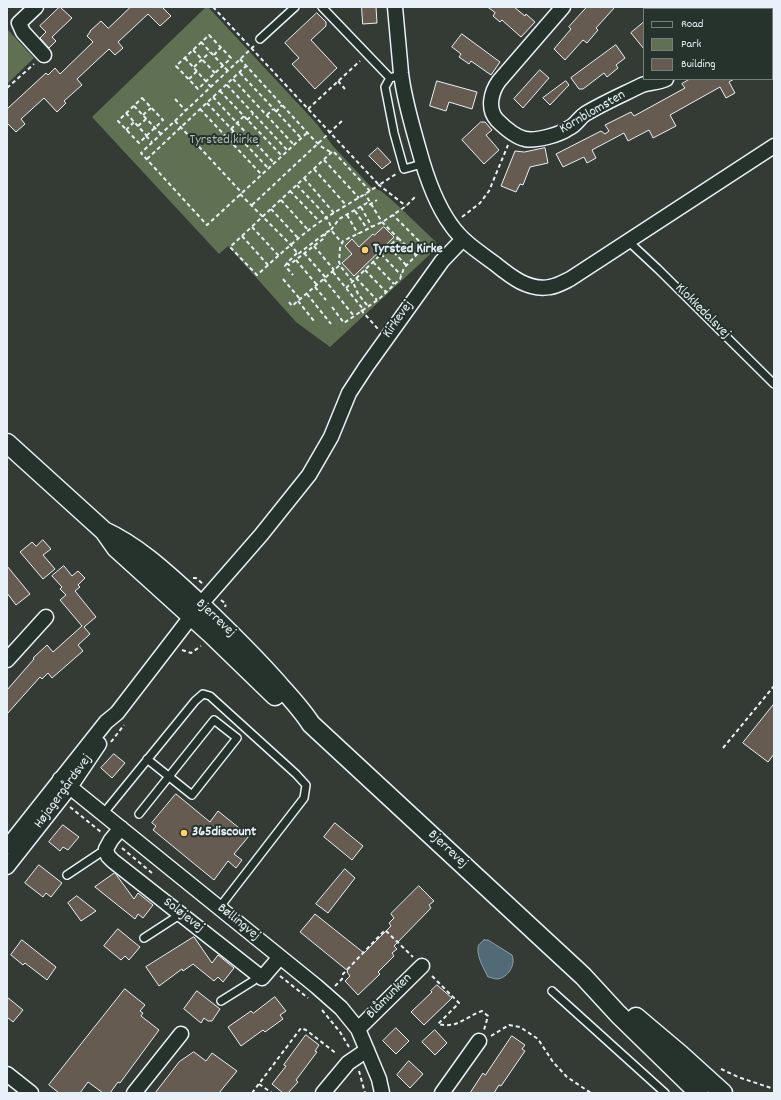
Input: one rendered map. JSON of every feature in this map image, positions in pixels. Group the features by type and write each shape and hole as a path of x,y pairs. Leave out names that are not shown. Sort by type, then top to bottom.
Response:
{"street":[{"path":"36,7 19,23 23,32 44,55"},
{"path":"395,7 395,76 422,164 432,191 444,215 463,239 508,274 523,283 536,287 551,287 570,279 774,146"},
{"name":"Kornblomsten","path":"563,7 499,81 494,89 491,106 492,112 496,119 513,133 525,139 556,135 574,125 585,114 642,85 663,80"},
{"name":"Kirkevej","path":"196,611 309,475 331,436 349,394 366,367 442,261 463,239"},
{"name":"Bjerrevej","path":"7,443 104,531 116,548 260,663 304,712 311,724 583,976 618,1014 699,1093"},
{"name":"Højagergårdsvej","path":"7,847 65,783 111,726 117,713 196,611"},
{"path":"7,660 46,617"},
{"name":"Højagergårdsvej","path":"7,867 65,783"},
{"name":"Bøllingvej","path":"65,783 316,986 340,1008 358,1029 379,1079 382,1093"},
{"path":"106,849 121,828"},
{"name":"Soløjevej","path":"106,849 108,856 113,861 258,975"},
{"path":"258,975 262,978 280,957"},
{"name":"Blåmunken","path":"358,1029 422,966"},
{"name":"Bjerrevej","path":"583,976 623,1006 723,1093"},
{"path":"134,1093 180,1034"},
{"path":"442,1093 479,1041"},
{"path":"323,1093 348,1062 367,1050"},
{"path":"7,1074 31,1093"}],"lane":[{"path":"260,39 295,7"},
{"path":"322,7 367,54 395,76 385,87 394,133 404,169 422,164"},
{"name":"Klokkedalsvej","path":"628,241 774,384"},
{"path":"103,814 195,701 203,694 210,696 296,774 306,785 304,798 219,908"},
{"path":"139,814 169,777 214,720 237,738 192,795 169,777 147,760"},
{"path":"66,875 106,849"},
{"path":"144,938 181,914"},
{"path":"221,1001 253,981 258,975"},
{"path":"552,992 665,1093"}],"path":[{"path":"213,7 379,185 406,206"},
{"path":"209,35 231,58 198,89 176,66 201,42 209,35"},
{"path":"260,39 141,153 207,225 308,132"},
{"path":"201,42 228,70"},
{"path":"214,55 221,47"},
{"path":"193,50 215,73"},
{"path":"193,68 210,52"},
{"path":"308,109 367,54"},
{"path":"7,88 44,55"},
{"path":"185,58 211,87"},
{"path":"240,59 318,143 332,153 333,151 370,191"},
{"path":"147,159 246,66"},
{"path":"189,79 197,71"},
{"path":"240,73 301,138"},
{"path":"233,79 294,145"},
{"path":"338,81 345,89"},
{"path":"227,85 288,150"},
{"path":"220,91 282,156"},
{"path":"213,97 274,163"},
{"path":"142,98 163,120 139,144 118,121 134,106 142,98"},
{"path":"175,98 186,111"},
{"path":"207,103 268,168"},
{"path":"276,112 282,105"},
{"path":"134,106 160,134"},
{"path":"143,115 151,107"},
{"path":"200,109 262,175"},
{"path":"267,115 273,109"},
{"path":"126,113 152,142"},
{"path":"247,120 253,113"},
{"path":"231,129 244,116"},
{"path":"138,126 146,118"},
{"path":"174,121 297,253"},
{"path":"252,206 342,121"},
{"path":"126,130 134,122"},
{"path":"227,138 234,131"},
{"path":"452,226 480,203 489,192 513,133"},
{"path":"332,153 230,247 257,275 320,222 404,169"},
{"path":"324,160 359,198"},
{"path":"314,169 346,205"},
{"path":"304,178 334,213"},
{"path":"297,185 326,218 331,226 331,230 342,243"},
{"path":"290,191 320,222"},
{"path":"365,194 382,222 416,255"},
{"path":"367,306 358,294 353,282 340,265 340,248 342,243 343,241 382,222 406,206 415,197"},
{"path":"281,200 309,231"},
{"path":"293,274 285,266 297,253 298,254 326,232 331,230 339,219 367,203 369,205 377,200"},
{"path":"360,207 372,227"},
{"path":"271,209 299,239"},
{"path":"355,210 368,230"},
{"path":"346,215 358,234"},
{"path":"332,307 344,323 377,300 400,279 406,265 424,246 393,215"},
{"path":"252,227 279,256"},
{"path":"288,263 289,265 314,246 322,239 326,232"},
{"path":"242,236 268,265"},
{"path":"346,288 398,238"},
{"path":"314,246 362,310 379,330"},
{"path":"389,247 406,265"},
{"path":"304,254 325,278 354,316"},
{"path":"381,254 401,275"},
{"path":"296,260 326,300"},
{"path":"374,262 394,284"},
{"path":"289,302 292,306 340,265"},
{"path":"365,270 386,292"},
{"path":"356,278 377,300"},
{"path":"283,279 314,321"},
{"path":"307,294 331,324"},
{"path":"723,748 774,686"},
{"path":"479,1041 485,1040 509,1025 520,1027 538,1038 553,1062 567,1077 591,1093"},
{"path":"252,1093 301,1028 306,1030 348,1062"},
{"path":"718,1068 738,1077 774,1089"},
{"path":"259,1084 272,1093"}],"green space":[{"name":"Tyrsted kirke","path":"206,7 208,7 317,124 333,146 371,187 381,191 393,201 435,241 438,247 330,347 296,322 228,246 219,254 92,117"},
{"path":"7,29 34,58 7,84"}],"water":[{"path":"484,940 488,940 512,955 512,967 505,976 496,979 488,977 478,952 479,945"}],"building":[{"path":"60,7 72,18 52,37 56,41 49,48 40,38 46,32 40,26"},
{"path":"131,7 162,7 171,16 160,26 148,14 118,42 123,48 115,55 109,49 77,79 82,85 64,101 66,103 57,112 44,98 21,119 25,124 16,132 7,123 7,109 46,73 48,75 55,68 60,74 93,42 87,36 90,31 101,21 108,28"},
{"path":"362,7 376,7 377,23 363,24"},
{"path":"488,7 514,7 525,16 526,14 535,22 521,37 502,20 500,22 493,16 495,13"},
{"path":"587,7 615,7 596,28 598,30 587,43 583,40 565,60 554,49 571,29 569,27"},
{"path":"317,13 326,22 326,26 311,40 337,68 315,89 292,64 299,58 285,43"},
{"path":"643,23 643,48 631,33"},
{"path":"462,34 500,62 491,75 471,61 469,64 459,57 461,54 452,47"},
{"path":"616,45 625,58 616,65 618,68 607,77 604,73 583,89 579,89 571,78"},
{"path":"540,70 549,78 523,108 514,99"},
{"path":"688,80 732,80 729,82 735,93 726,98 720,87 670,115 676,126 653,138 649,130 628,141 624,133 592,150 596,158 587,163 584,157 563,167 556,154 601,131 605,134 609,131 605,125 631,112 634,116 685,88 682,84"},
{"path":"437,81 477,92 472,109 449,102 446,111 430,106"},
{"path":"566,81 569,85 550,105 543,98"},
{"path":"481,122 485,122 492,130 486,135 499,150 484,164 462,140"},
{"path":"378,148 391,162 382,169 369,156"},
{"path":"545,148 548,163 530,167 523,185 520,184 516,192 501,186 515,151 524,152"},
{"name":"Tyrsted Kirke","path":"384,227 394,237 354,276 342,263 352,254 345,246 352,239 359,247 373,234 374,235"},
{"path":"43,540 51,549 43,555 55,569 43,579 20,552 32,542 36,546"},
{"path":"7,566 30,594 16,605 7,593"},
{"path":"64,566 72,576 78,571 85,578 78,585 80,587 75,591 96,617 84,627 90,634 78,645 83,651 52,678 48,673 42,679 40,677 7,714 7,690 34,659 33,658 47,645 53,652 82,626 60,600 66,595 60,589 62,587 52,576"},
{"path":"774,704 774,754 768,762 743,743"},
{"path":"114,754 125,763 112,778 101,768"},
{"path":"176,794 210,822 218,811 249,836 234,854 242,860 236,868 228,861 214,880 153,830 156,826 152,823"},
{"path":"335,823 363,846 352,860 324,837"},
{"path":"63,825 79,837 68,850 63,847 60,851 49,842"},
{"path":"39,865 62,883 51,897 46,893 43,897 25,883"},
{"path":"345,869 355,878 328,913 316,904"},
{"path":"115,873 134,899 138,893 153,905 143,918 138,914 135,919 95,887"},
{"path":"419,886 434,901 429,905 431,908 394,946 397,949 392,953 394,956 378,972 380,974 358,995 345,981 350,976 347,972 348,971 300,932 315,914 364,953 391,926 389,923 394,918 391,914"},
{"path":"77,896 96,911 81,921 68,903"},
{"path":"118,929 140,947 129,960 125,956 121,960 104,946"},
{"path":"194,937 212,963 218,955 234,968 223,982 218,977 214,981 193,964 183,971 182,969 159,986 146,967"},
{"path":"22,940 56,967 47,980 25,963 23,965 11,955"},
{"path":"437,985 452,998 424,1025 411,1012 432,992 431,991"},
{"path":"125,989 145,1005 140,1011 143,1013 141,1016 159,1030 120,1083 118,1082 110,1093 103,1093 88,1082 80,1093 59,1093 49,1085"},
{"path":"197,991 220,1009 212,1021 208,1021 204,1018 201,1023 184,1009"},
{"path":"7,997 23,1010 13,1022 7,1017"},
{"path":"275,997 286,1011 280,1015 283,1019 265,1032 263,1030 241,1046 228,1027 251,1011 253,1013"},
{"path":"396,1028 409,1041 396,1054 383,1041"},
{"path":"435,1030 447,1043 435,1055 422,1042"},
{"path":"306,1035 319,1045 315,1051 317,1052 296,1080 298,1082 288,1093 283,1093 272,1084 286,1066 284,1065"},
{"path":"512,1036 525,1045 522,1049 525,1051 501,1086 499,1085 494,1093 470,1093 483,1073 485,1075"},
{"path":"194,1052 206,1061 212,1053 237,1071 219,1093 155,1093 179,1062"},
{"path":"409,1061 423,1074 410,1088 397,1075"}],"place":[{"name":"Tyrsted Kirke","path":"365,250"},
{"name":"365discount","path":"184,833"}]}
